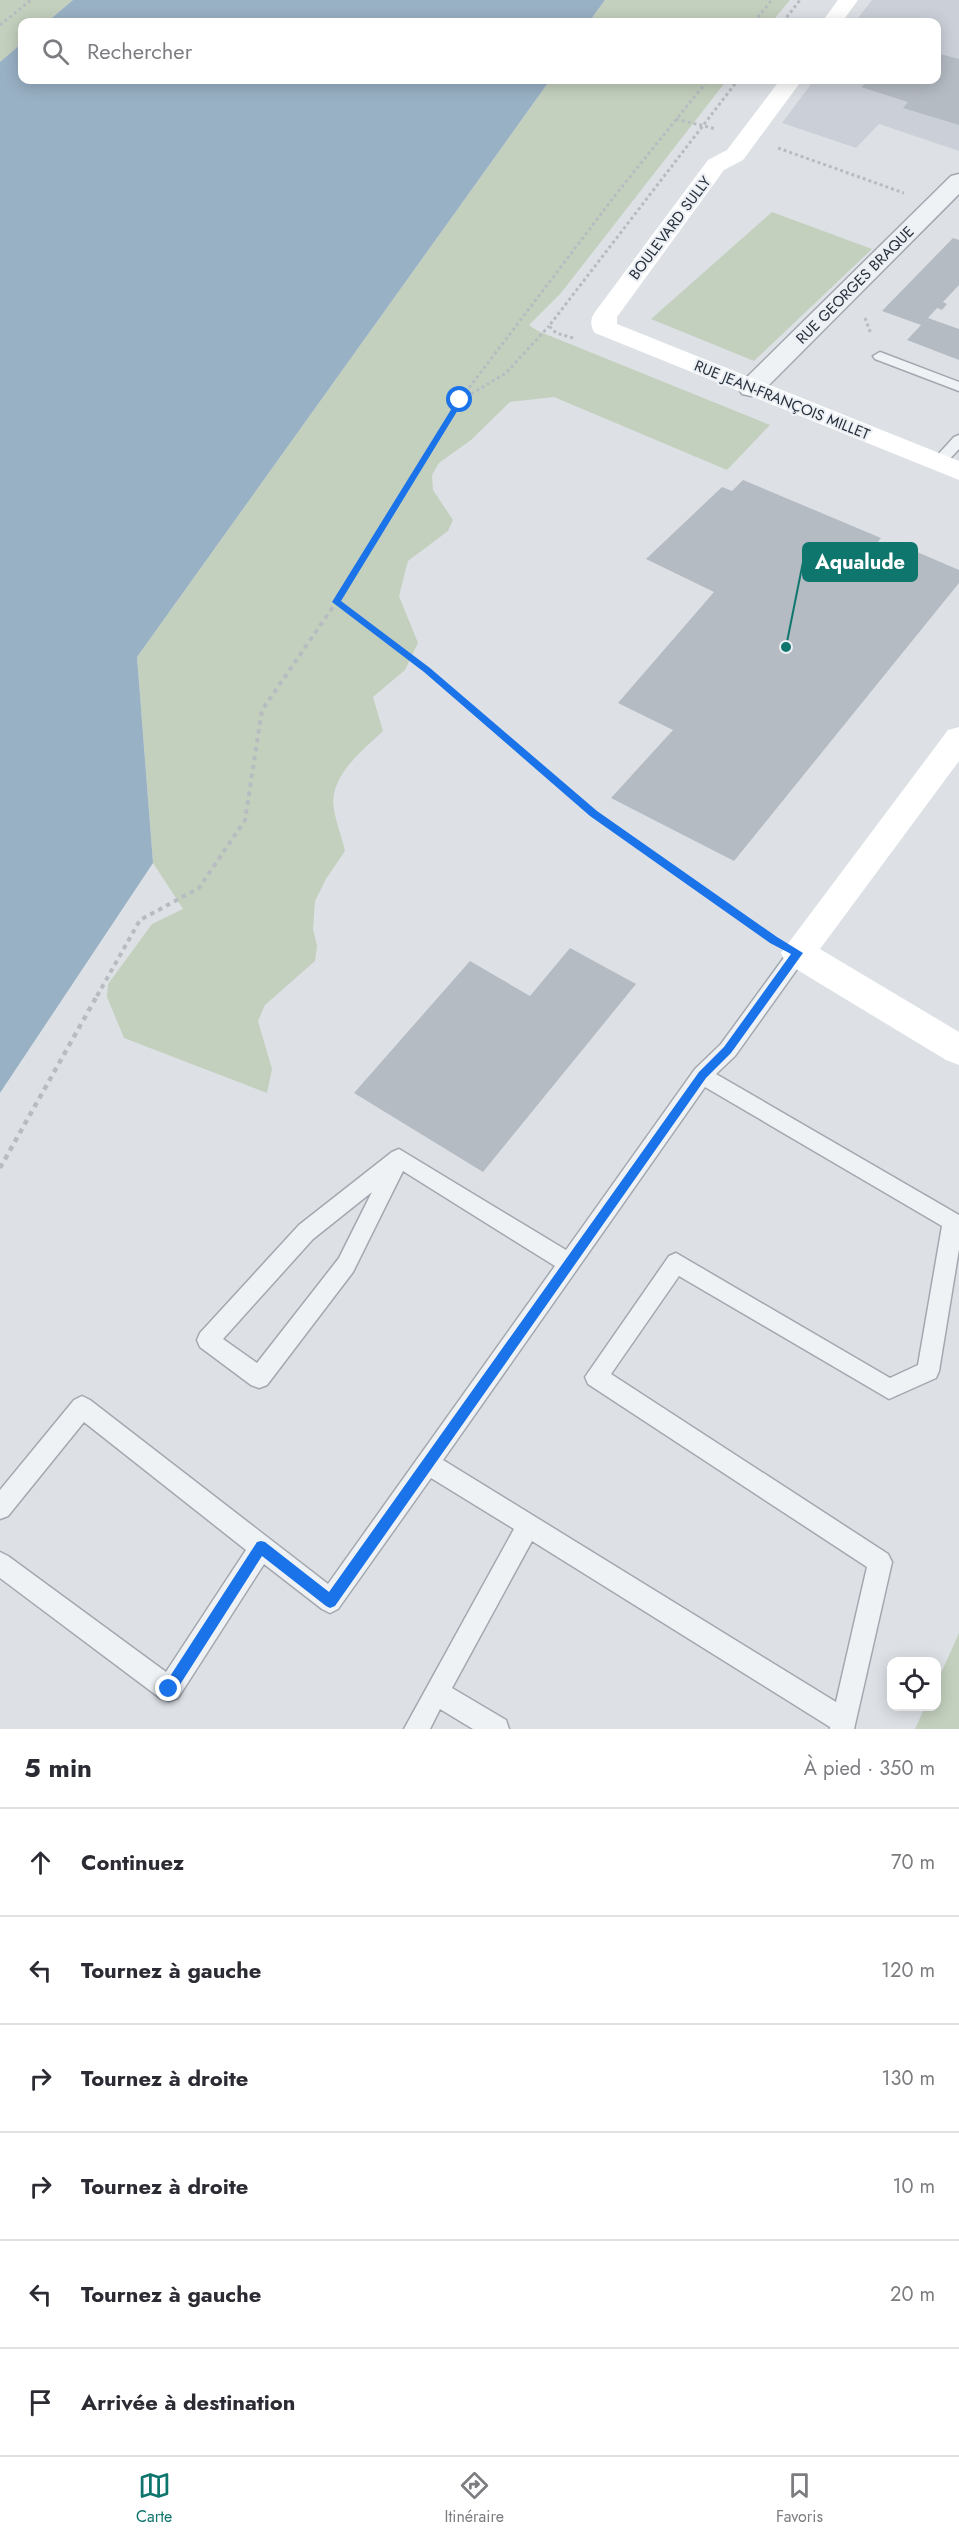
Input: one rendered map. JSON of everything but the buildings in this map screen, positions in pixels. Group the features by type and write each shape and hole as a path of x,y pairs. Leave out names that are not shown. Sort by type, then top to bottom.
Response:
{"street":[{"path":"835,18 848,0"},
{"name":"BOULEVARD SULLY","path":"604,328 604,317 716,165 735,155 788,84"},
{"name":"RUE GEORGES BRAQUE","path":"751,388 959,181"},
{"name":"RUE JEAN-FRANÇOIS MILLET","path":"604,328 949,467"},
{"path":"959,738 798,953 959,1050"}],"lane":[{"path":"880,356 959,387"},
{"path":"949,467 959,440"},
{"path":"0,1508 82,1407 330,1601 702,1075 728,1050 798,953"},
{"path":"428,1463 844,1726 880,1562 596,1377 676,1263 889,1389 928,1371 953,1222 702,1075"},
{"path":"399,1158 569,1263"},
{"path":"399,1158 346,1265 259,1378 208,1340 306,1232 399,1158"},
{"path":"416,1729 528,1526"},
{"path":"0,1564 169,1689 261,1547"},
{"path":"436,1693 497,1729"}],"path":[{"path":"0,25 31,0"},
{"path":"757,18 772,0"},
{"path":"786,18 800,0"},
{"path":"0,1168 141,920 199,888 245,820 262,710 337,602 460,400 616,193 705,84"},
{"path":"676,119 747,137 935,204"},
{"path":"852,287 880,356"},
{"path":"460,400 506,373 549,326"},
{"path":"337,602 427,670 594,814 773,940 798,953"}],"shaded area":[{"path":"872,0 959,0 959,151 879,124 856,148 782,123 811,84 941,84 941,18 858,18"}],"green space":[{"path":"0,0 73,0 52,18 18,18 18,46 0,62"},
{"path":"605,0 790,0 775,18 592,18"},
{"path":"547,84 724,84 561,293 529,325 538,331 770,425 727,470 554,397 510,402 471,440 439,463 432,475 433,490 453,520 448,531 408,561 399,596 418,643 405,670 373,697 383,731 348,766 336,786 334,809 345,851 326,879 315,901 313,929 317,946 315,961 265,1005 258,1021 272,1069 267,1093 124,1038 107,997 108,984 152,924 183,909 153,863 137,657"},
{"path":"772,212 872,249 754,361 651,319"},
{"path":"959,1633 959,1729 915,1729 923,1711 941,1711 941,1673"}],"water":[{"path":"73,0 605,0 592,18 52,18"},
{"path":"18,46 18,84 547,84 137,657 153,863 0,1093 0,62"}],"place":[{"name":"Aqualude","path":"786,647"}],"route":[{"path":"169,1689 261,1547 330,1601 702,1075 728,1050 798,953 773,940 594,814 552,775 427,670 337,602 460,400"}]}
